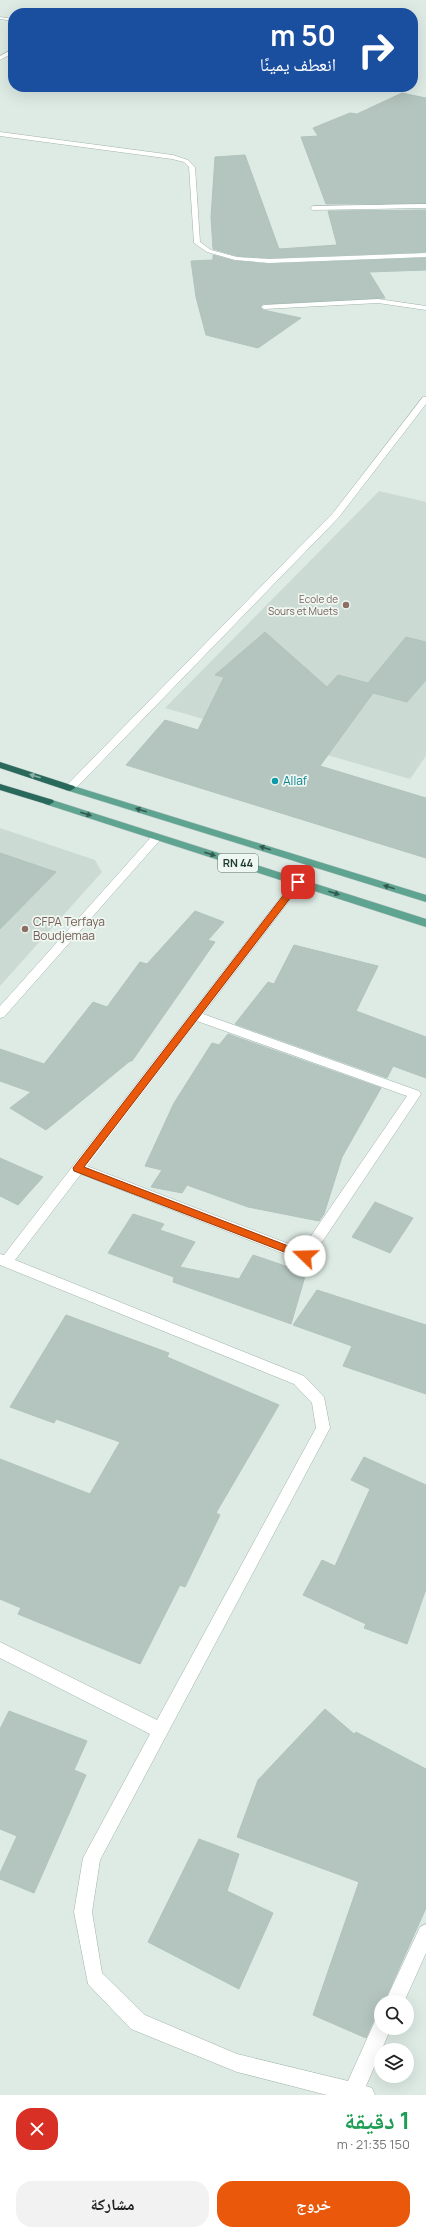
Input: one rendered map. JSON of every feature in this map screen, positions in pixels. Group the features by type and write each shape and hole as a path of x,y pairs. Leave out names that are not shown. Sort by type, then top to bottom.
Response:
{"highway":[{"name":"RN 44","path":"0,765 70,788"},
{"name":"RN 44","path":"0,787 49,802"}],"main road":[{"name":"RN 44","path":"70,788 426,899"},
{"name":"RN 44","path":"49,802 426,923"}],"street":[{"path":"0,134 186,161 192,167 197,243 209,251 230,257 269,261 426,255"},
{"path":"313,208 426,206"},
{"path":"264,307 378,301 426,308"},
{"path":"70,788 336,515 426,399"},
{"path":"0,1014 156,837"},
{"path":"298,882 78,1168 3,1260 299,1380 319,1401 323,1428 92,1858 82,1912 94,1978 138,2022 237,2063 359,2094 380,2035"},
{"path":"78,1168 305,1256 415,1094 195,1016"},
{"path":"0,1650 161,1730"},
{"path":"397,1995 426,1933"}],"shaded area":[{"name":"Ecole de Sours et Muets","path":"379,491 426,502 426,756 410,779 165,708"},
{"name":"CFPA Terfaya Boudjemaa","path":"0,828 95,860 102,872 0,986"}],"building":[{"path":"402,93 426,98 426,203 326,204 301,137 318,136 313,128 350,113 357,114"},
{"path":"245,155 279,249 337,245 328,211 426,210 426,252 269,258 237,256 213,249 211,217 215,157"},
{"path":"213,255 235,261 269,264 426,258 426,270 369,272 385,298 263,304 260,307 263,310 301,318 258,348 206,335 196,297 191,261 213,260"},
{"path":"265,632 327,687 338,675 368,683 406,637 426,642 426,680 407,702 373,693 320,766 426,798 426,858 126,765 165,720 198,730 224,677 215,675"},
{"path":"0,853 56,872 0,929"},
{"path":"195,911 224,922 208,940 215,942 132,1061 130,1061 46,1130 10,1108 31,1092 0,1081 0,1049 44,1064 93,1002 107,1007 140,962 147,964"},
{"path":"294,945 378,966 356,1011 426,1037 426,1078 393,1066 387,1078 235,1024 268,982 274,984"},
{"path":"228,1034 381,1088 342,1157 324,1214 319,1221 248,1207 187,1185 182,1193 151,1187 162,1170 145,1166 174,1103 212,1043 219,1045"},
{"path":"0,1158 43,1177 18,1205 0,1196"},
{"path":"375,1202 413,1218 390,1253 352,1237"},
{"path":"133,1214 164,1224 160,1230 195,1242 180,1267 239,1279 253,1255 306,1273 291,1324 173,1282 174,1277 108,1253"},
{"path":"317,1290 426,1325 426,1394 343,1366 352,1346 293,1325"},
{"path":"66,1315 169,1353 167,1357 279,1405 216,1513 220,1515 185,1587 180,1585 140,1664 18,1614 21,1608 0,1599 0,1459 90,1494 120,1442 56,1419 54,1423 10,1407"},
{"path":"364,1457 426,1485 426,1589 407,1644 364,1628 366,1624 303,1595 322,1560 335,1566 370,1489 351,1480"},
{"path":"325,1709 354,1734 356,1732 426,1769 426,1908 387,1995 374,1995 374,2020 366,2038 313,2015 359,1882 237,1837 258,1780"},
{"path":"9,1711 87,1741 74,1770 86,1775 34,1893 0,1879 0,1873 17,1836 0,1829 0,1729"},
{"path":"199,1839 239,1854 227,1891 273,1913 239,1989 148,1942"}],"place":[{"name":"Ecole de Sours et Muets","path":"346,605"},
{"name":"Allaf","path":"275,781"},
{"name":"CFPA Terfaya Boudjemaa","path":"25,929"}],"route":[{"path":"298,882 78,1168 305,1256"}]}
